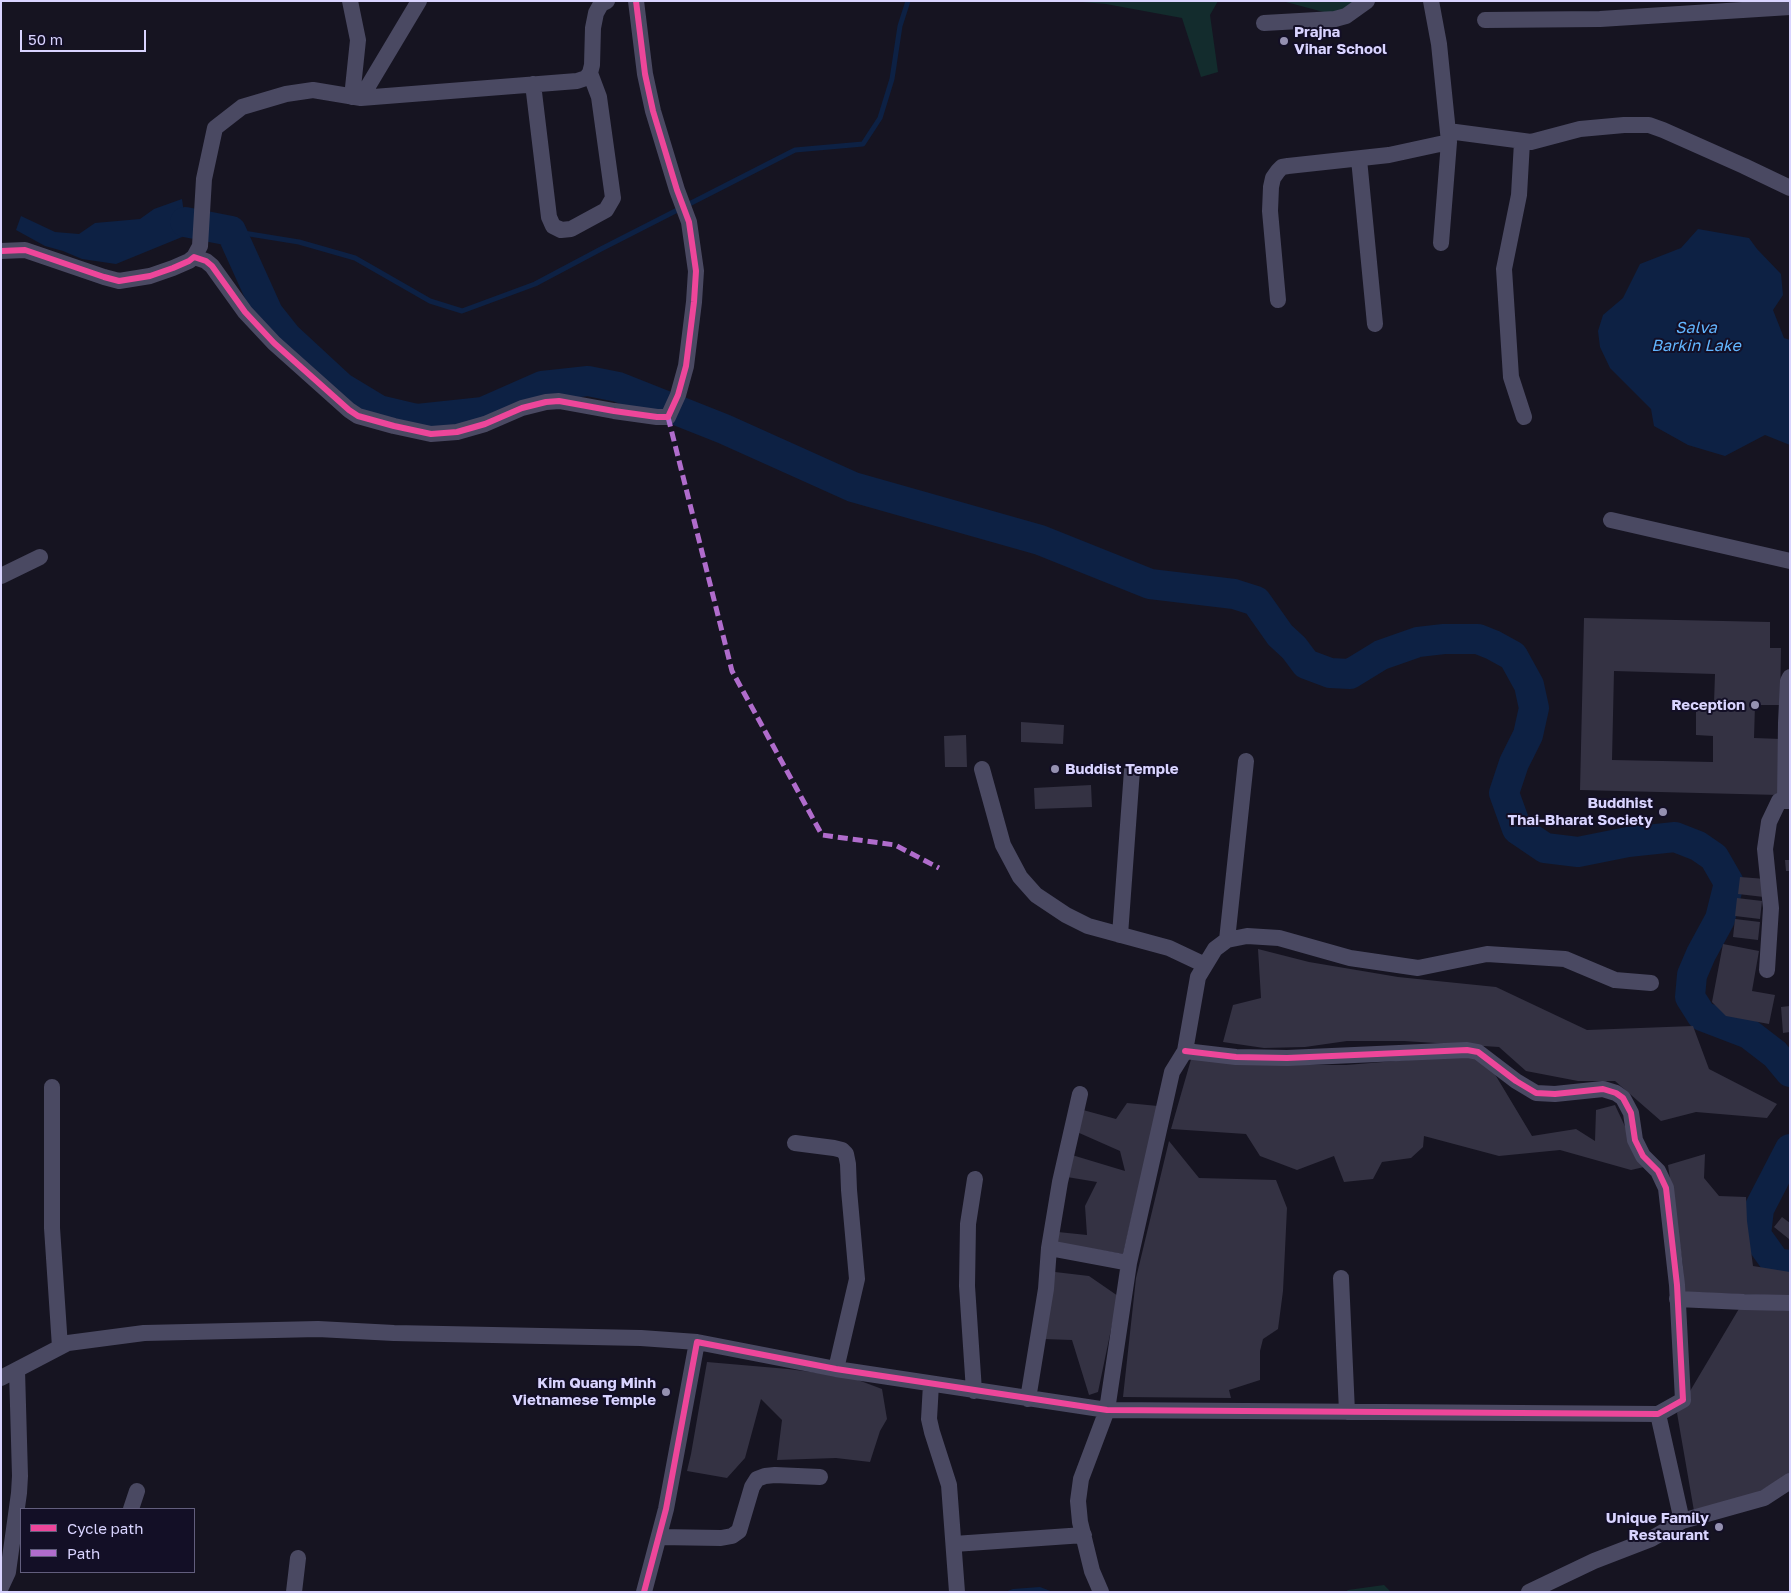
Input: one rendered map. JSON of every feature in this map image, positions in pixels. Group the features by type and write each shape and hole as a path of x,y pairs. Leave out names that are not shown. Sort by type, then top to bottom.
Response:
{"street":[{"path":"350,1 358,40 356,98"},
{"path":"356,98 420,1"},
{"path":"1,251 25,250 119,281 150,276 173,268 194,257 200,246 204,179 215,128 242,107 286,94 312,90 356,98 577,81 586,78 590,73 596,13 601,4 607,1"},
{"path":"194,257 212,266 233,297 274,343 358,416 415,432 431,434 468,430 522,408 559,401 649,416 668,417 678,395 686,366 696,280 695,262 689,222 677,190 649,92 636,1"},
{"path":"1264,23 1334,19 1346,16 1367,1"},
{"path":"1431,1 1439,44 1449,136 1441,244"},
{"path":"1485,20 1600,18 1790,7"},
{"path":"533,84 548,218 553,226 561,230 571,229 606,210 613,198 597,87 590,73"},
{"path":"1278,300 1270,211 1270,187 1273,178 1282,168 1288,166 1388,155 1449,136 1531,142 1580,129 1649,125 1790,188"},
{"path":"1522,142 1519,195 1504,269 1511,377 1524,417"},
{"path":"1359,159 1375,324"},
{"path":"1611,520 1790,561"},
{"path":"1,576 40,557"},
{"path":"1767,970 1771,908 1765,849 1768,822 1779,801 1788,801 1786,723 1788,681 1790,677"},
{"path":"1228,940 1246,761"},
{"path":"982,769 1003,845 1020,877 1036,895 1066,915 1088,926 1169,948 1205,965"},
{"path":"1120,935 1132,770"},
{"path":"1101,1592 1092,1571 1080,1522 1078,1501 1081,1479 1107,1410 1129,1263 1172,1072 1184,1051 1198,977 1215,949 1228,940 1247,936 1280,938 1350,958 1418,968 1487,954 1565,959 1615,980 1651,983"},
{"path":"1,1378 68,1343 144,1332 318,1329 394,1333 641,1338 697,1342 836,1369 1107,1410 1658,1414 1683,1400 1677,1298 1666,1188 1658,1171 1643,1156 1636,1140 1631,1113 1623,1098 1616,1093 1603,1089 1555,1094 1536,1093 1516,1081 1478,1052 1467,1050 1286,1058 1236,1057 1184,1051"},
{"path":"52,1087 52,1228 60,1348"},
{"path":"1028,1399 1044,1309 1049,1248 1060,1182 1080,1094"},
{"path":"795,1143 842,1150 846,1154 848,1164 857,1279 836,1369"},
{"path":"974,1391 967,1286 968,1224 975,1179"},
{"path":"1049,1248 1129,1263"},
{"path":"1340,1278 1347,1412"},
{"path":"1677,1298 1790,1303"},
{"path":"644,1592 666,1509 697,1342"},
{"path":"1,1587 8,1572 17,1539 20,1476 17,1370"},
{"path":"931,1384 930,1419 948,1485 958,1592"},
{"path":"1658,1414 1682,1521"},
{"path":"659,1538 721,1538 732,1536 739,1531 752,1487 757,1479 775,1475 820,1477"},
{"path":"1529,1592 1594,1561 1651,1539 1682,1521 1764,1498 1790,1481"},
{"path":"131,1508 137,1491"},
{"path":"954,1544 1084,1535"},
{"path":"294,1592 298,1558"}],"green space":[{"path":"1070,1 1218,1 1210,15 1218,72 1201,77 1182,18 1106,4"},
{"path":"1282,1 1371,1 1335,15"},
{"path":"1384,1585 1391,1592 1345,1592 1348,1590"}],"water":[{"path":"182,199 187,235 116,264 82,259 45,246 16,230 21,216 55,232 79,234 95,223 140,219 154,209"},
{"name":"Salva Barkin Lake","path":"1698,229 1749,238 1781,274 1783,295 1773,310 1784,338 1790,340 1790,445 1765,435 1725,456 1688,445 1654,426 1651,409 1610,368 1600,347 1598,331 1603,315 1623,298 1640,264 1681,248"},
{"path":"1040,1587 1053,1592 1005,1592 1013,1589"}],"building":[{"path":"1584,618 1770,622 1770,648 1781,648 1780,705 1755,705 1754,738 1781,739 1779,795 1580,790","holes":["1614,671 1715,674 1714,703 1696,702 1696,735 1713,736 1713,762 1612,760"]},
{"path":"1021,722 1064,725 1063,744 1021,742"},
{"path":"966,735 967,767 945,767 944,736"},
{"path":"1091,785 1092,807 1035,809 1034,788"},
{"path":"1785,860 1790,860 1790,871 1786,871"},
{"path":"1740,877 1766,879 1764,897 1738,894"},
{"path":"1737,898 1762,901 1760,919 1735,916"},
{"path":"1735,919 1760,922 1758,940 1733,937"},
{"path":"1723,944 1759,951 1752,991 1775,995 1769,1024 1726,1016 1712,1002"},
{"path":"1258,949 1309,962 1398,977 1496,987 1587,1030 1693,1026 1709,1069 1777,1104 1767,1118 1696,1112 1661,1121 1615,1081 1578,1081 1526,1071 1499,1047 1404,1041 1347,1041 1305,1047 1264,1048 1223,1042 1233,1005 1261,998"},
{"path":"1790,1006 1790,1032 1783,1033 1781,1007"},
{"path":"1470,1055 1487,1061 1532,1136 1576,1129 1595,1141 1596,1110 1615,1105 1644,1167 1631,1170 1560,1150 1499,1156 1424,1136 1423,1147 1411,1158 1382,1162 1373,1179 1344,1182 1334,1156 1297,1170 1260,1156 1246,1134 1171,1129 1192,1056 1272,1065 1346,1065"},
{"path":"1127,1103 1158,1106 1123,1254 1057,1243 1058,1232 1087,1235 1085,1206 1097,1182 1067,1177 1072,1155 1125,1171 1120,1151 1077,1132 1083,1110 1116,1119"},
{"path":"1169,1141 1199,1178 1276,1180 1287,1208 1283,1291 1278,1329 1263,1339 1260,1351 1260,1380 1229,1390 1231,1398 1123,1397 1136,1278"},
{"path":"1705,1154 1704,1178 1719,1196 1746,1197 1753,1266 1790,1272 1790,1296 1684,1292 1683,1266 1668,1165"},
{"path":"1782,1217 1790,1223 1789,1239 1774,1227"},
{"path":"1055,1272 1089,1276 1118,1296 1098,1392 1089,1395 1072,1340 1043,1339"},
{"path":"1740,1307 1790,1311 1790,1474 1748,1498 1694,1511 1677,1413"},
{"path":"707,1362 850,1377 882,1389 887,1419 880,1431 870,1462 836,1458 777,1460 782,1420 761,1399 745,1458 727,1478 687,1471"}],"waterway":[{"path":"231,231 299,242 355,258 430,301 462,311 535,284 795,150 863,144 880,118 892,79 900,26 908,1"},
{"path":"185,222 231,231 268,313 287,337 341,387 379,410 417,419 483,412 542,386 588,381 618,387 724,429 853,487 1040,540 1150,584 1234,594 1256,601 1280,635 1294,648 1306,664 1330,673 1350,674 1381,655 1418,642 1444,639 1478,639 1493,645 1513,656 1529,685 1534,708 1528,735 1514,763 1504,793 1517,829 1545,848 1578,852 1628,842 1675,837 1698,846 1714,857 1729,883 1720,919 1692,975 1690,997 1702,1016 1749,1034 1775,1054 1790,1072"},
{"path":"1790,1149 1759,1209 1756,1235 1776,1263 1790,1265"}],"marked path":[{"path":"668,417 732,671 822,835 895,845 939,868"}],"cycle path":[{"path":"1,251 25,250 119,281 150,276 173,268 194,257 206,261 212,266 245,312 274,343 349,410 358,416 394,426 431,434 457,432 485,424 522,408 559,401 614,411 668,417 678,395 686,366 696,271 689,222 677,190 653,111 645,74 636,1"},
{"path":"644,1592 666,1509 697,1342 836,1369 1107,1410 1658,1414 1683,1400 1677,1285 1666,1188 1658,1171 1643,1156 1635,1140 1631,1113 1623,1098 1616,1093 1603,1089 1555,1094 1536,1093 1516,1081 1478,1052 1467,1050 1287,1058 1236,1057 1185,1051"}],"place":[{"name":"Prajna Vihar School","path":"1284,41"},
{"name":"Reception","path":"1755,705"},
{"name":"Buddist Temple","path":"1055,769"},
{"name":"Buddhist Thai-Bharat Society","path":"1663,812"},
{"name":"Kim Quang Minh Vietnamese Temple","path":"666,1392"},
{"name":"Unique Family Restaurant","path":"1719,1527"}]}
